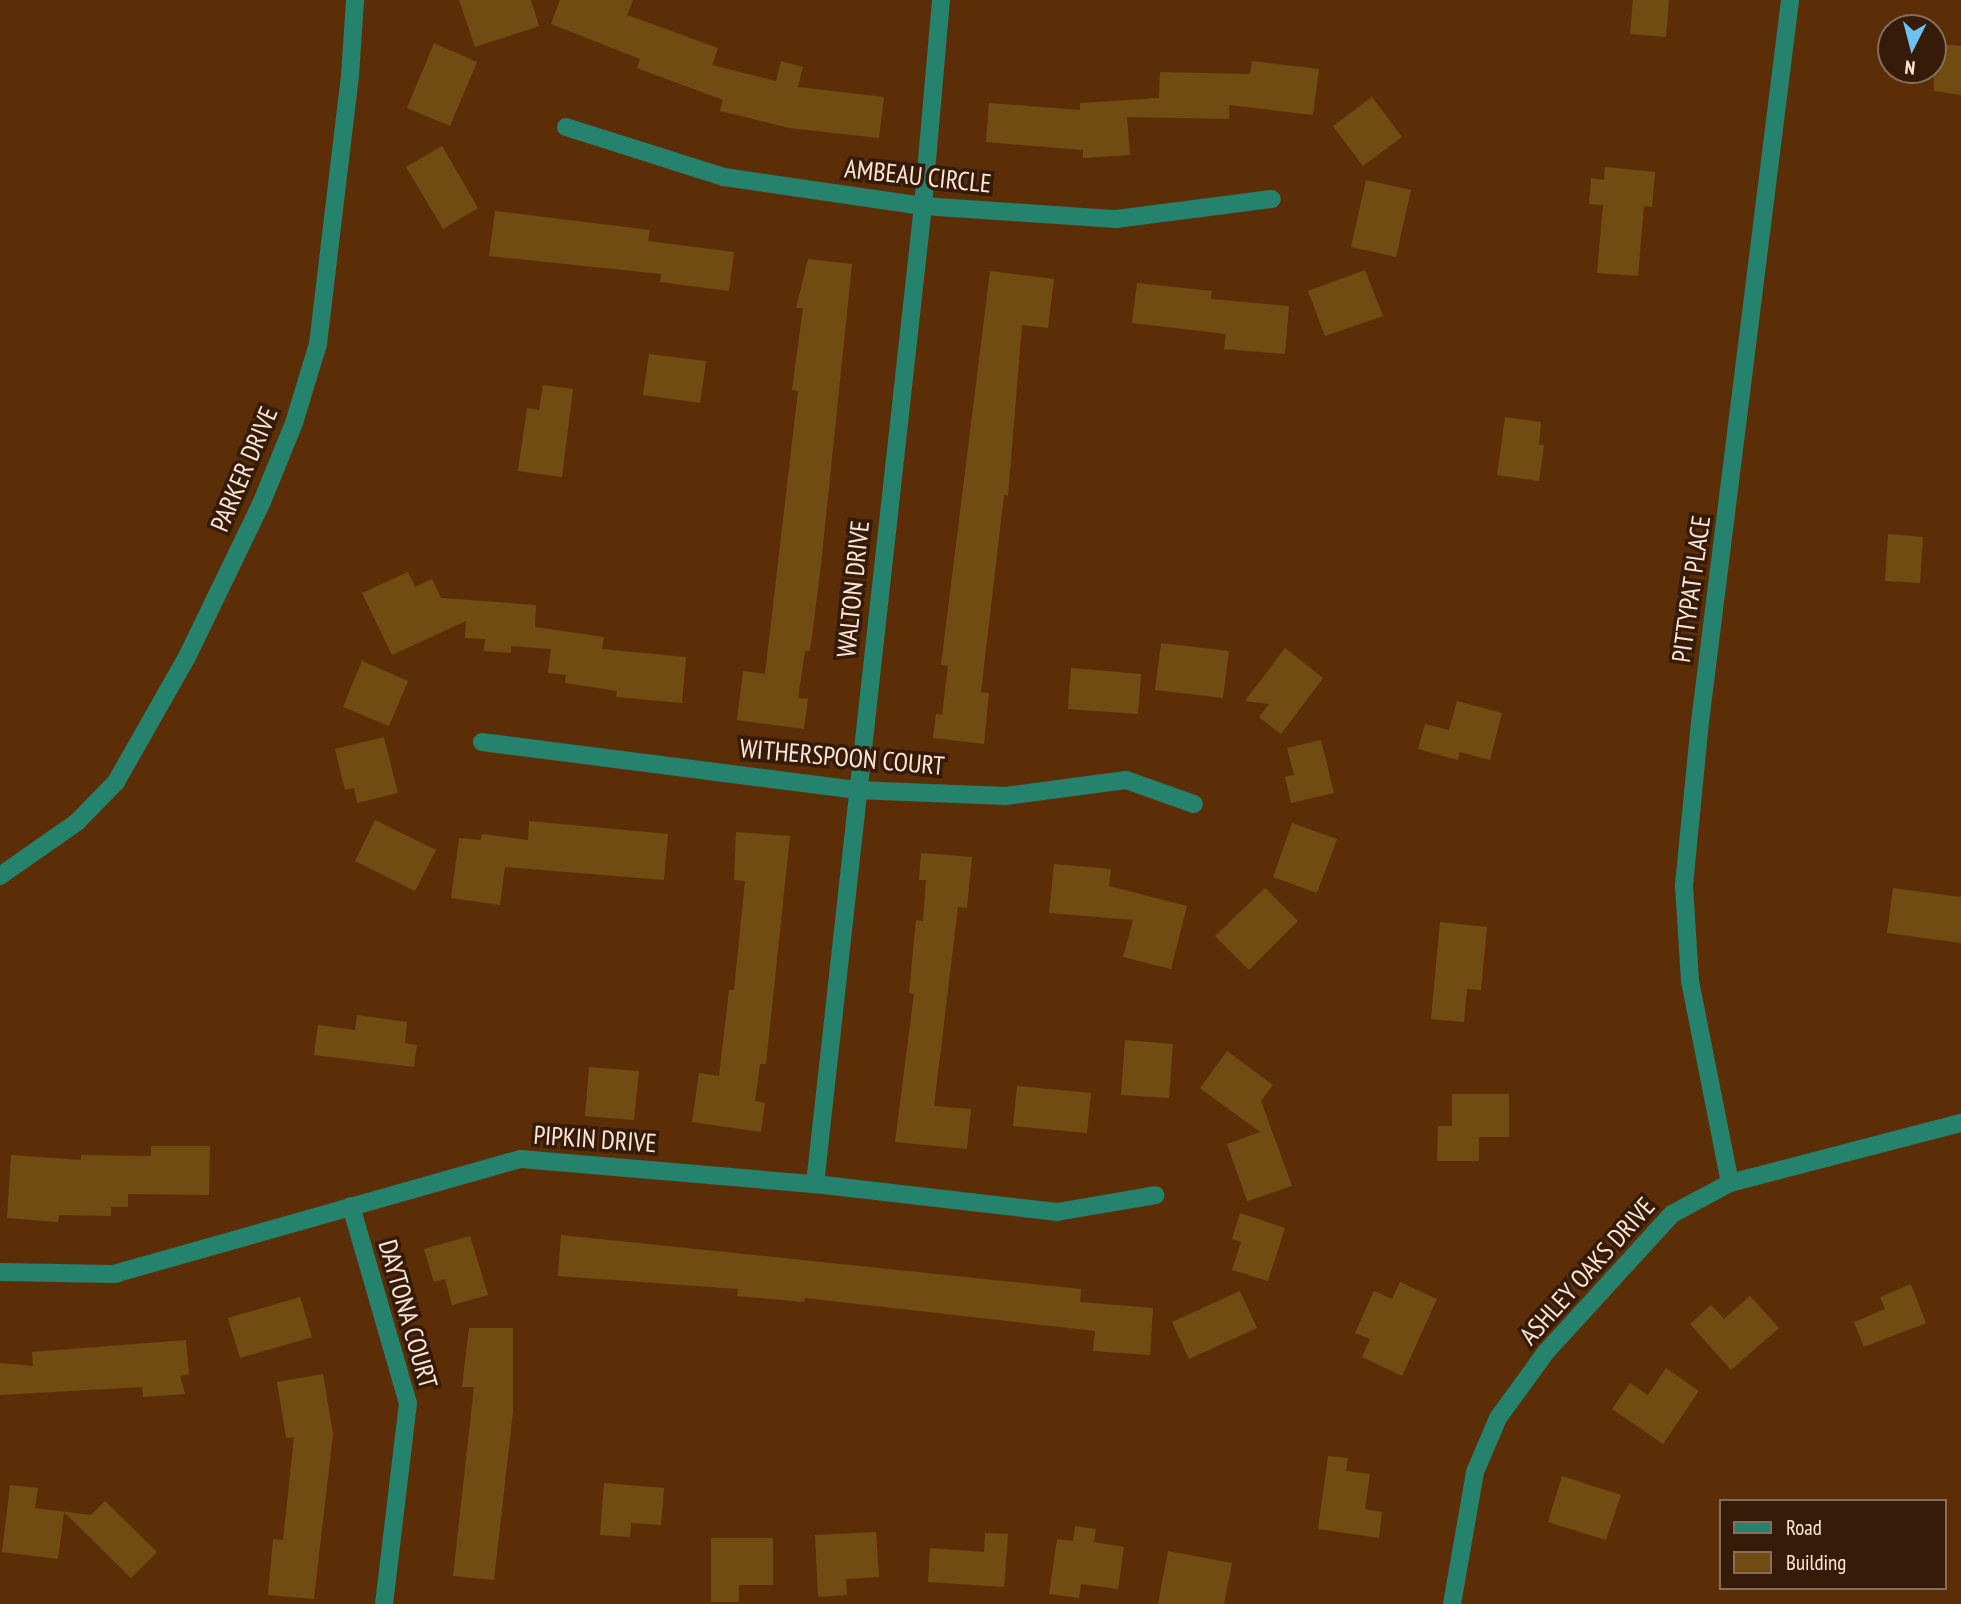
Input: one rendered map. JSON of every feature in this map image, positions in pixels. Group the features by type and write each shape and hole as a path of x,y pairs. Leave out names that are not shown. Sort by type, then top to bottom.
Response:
{"street":[{"name":"PARKER DRIVE","path":"0,876 77,822 116,782 187,657 266,493 294,423 318,344 351,76 355,0"},
{"name":"WALTON DRIVE","path":"815,1185 856,790 923,206 941,0"},
{"name":"PITTYPAT PLACE","path":"1730,1183 1690,981 1684,885 1700,722 1790,0"},
{"name":"AMBEAU CIRCLE","path":"566,127 724,177 923,206 1116,219 1272,199"},
{"name":"WITHERSPOON COURT","path":"482,742 856,790 1006,796 1126,780 1194,804"},
{"name":"ASHLEY OAKS DRIVE","path":"1452,1604 1475,1472 1498,1418 1546,1352 1672,1213 1730,1183 1961,1123"},
{"name":"PIPKIN DRIVE","path":"0,1272 114,1274 521,1159 815,1185 1057,1212 1156,1195"},
{"name":"DAYTONA COURT","path":"351,1206 408,1403 384,1604"}],"building":[{"path":"459,0 531,0 539,26 475,47"},
{"path":"560,0 633,0 627,15 718,48 712,65 776,81 781,61 803,67 798,87 884,97 879,138 789,128 720,111 723,100 637,68 640,59 551,24"},
{"path":"1633,0 1669,0 1666,37 1630,34"},
{"path":"434,43 477,62 450,126 407,108"},
{"path":"1947,44 1961,46 1961,95 1934,91 1934,84 1947,84"},
{"path":"1252,61 1319,69 1313,115 1229,105 1229,119 1127,117 1130,155 1083,158 1083,150 986,142 989,103 1080,110 1080,103 1159,98 1160,72 1250,74"},
{"path":"1372,97 1402,137 1363,166 1333,126"},
{"path":"442,146 478,208 443,229 406,167"},
{"path":"1605,167 1655,172 1652,207 1644,206 1638,276 1597,273 1603,205 1589,204 1591,178 1604,180"},
{"path":"1366,180 1411,190 1396,257 1351,247"},
{"path":"495,211 650,230 648,241 734,252 729,291 660,282 661,274 489,256"},
{"path":"808,259 852,264 821,565 810,651 805,651 798,698 808,699 804,729 737,720 743,671 765,674 798,391 792,390 803,308 796,308"},
{"path":"1365,270 1383,316 1325,336 1308,291"},
{"path":"990,271 1054,279 1048,328 1022,325 1008,496 1004,495 981,692 989,693 984,744 933,738 936,714 942,715 948,666 941,665"},
{"path":"1137,283 1212,291 1211,299 1289,306 1285,354 1224,349 1226,334 1132,323"},
{"path":"649,354 706,361 700,403 643,395"},
{"path":"543,385 573,389 562,477 518,471 527,408 539,410"},
{"path":"1505,417 1541,422 1539,445 1544,445 1539,481 1497,475"},
{"path":"1888,534 1923,537 1920,583 1885,581"},
{"path":"408,572 415,587 432,579 441,598 536,605 535,627 604,637 602,649 686,657 682,703 616,697 617,691 565,683 566,675 548,673 551,649 511,646 511,653 484,651 485,639 465,638 466,621 392,655 362,593"},
{"path":"1161,643 1229,651 1223,698 1155,690"},
{"path":"1285,648 1323,678 1281,734 1259,717 1269,704 1245,701"},
{"path":"362,661 408,681 389,726 343,707"},
{"path":"1071,668 1141,674 1138,714 1068,709"},
{"path":"1457,701 1502,713 1490,760 1460,752 1458,760 1418,749 1425,724 1449,730"},
{"path":"384,737 398,793 357,803 354,788 345,790 335,749"},
{"path":"1321,740 1334,793 1291,803 1285,777 1294,775 1287,748"},
{"path":"375,820 436,850 415,891 355,861"},
{"path":"529,821 668,834 664,880 505,867 500,905 451,898 459,838 481,840 482,834 528,840"},
{"path":"1292,823 1337,839 1317,893 1273,877"},
{"path":"736,832 790,836 766,1064 760,1064 755,1101 765,1103 761,1132 692,1122 699,1073 719,1076 729,990 734,990 745,881 734,880"},
{"path":"921,853 972,857 967,908 958,907 934,1106 971,1109 967,1149 895,1142 914,994 909,993 916,920 923,921 926,880 919,880"},
{"path":"1054,864 1111,869 1109,886 1187,906 1171,969 1123,957 1133,920 1049,913"},
{"path":"1265,888 1298,921 1249,970 1215,936"},
{"path":"1893,888 1961,897 1961,943 1887,933"},
{"path":"1440,922 1487,927 1481,990 1467,989 1464,1022 1431,1019"},
{"path":"357,1015 407,1022 405,1043 417,1045 414,1067 314,1055 318,1025 355,1030"},
{"path":"1125,1040 1173,1044 1169,1098 1121,1095"},
{"path":"1227,1051 1273,1085 1261,1101 1292,1186 1247,1201 1227,1144 1260,1132 1200,1088"},
{"path":"589,1067 639,1071 634,1120 585,1116"},
{"path":"1017,1086 1091,1093 1087,1133 1013,1126"},
{"path":"1452,1094 1509,1094 1509,1137 1479,1137 1479,1161 1437,1161 1438,1126 1452,1126"},
{"path":"151,1146 210,1146 209,1195 128,1194 128,1207 111,1207 111,1216 59,1215 58,1222 7,1218 11,1155 81,1160 81,1155 151,1156"},
{"path":"1240,1213 1285,1228 1268,1281 1232,1270 1241,1242 1232,1239"},
{"path":"561,1235 1081,1289 1080,1302 1153,1308 1150,1355 1093,1351 1095,1331 805,1298 804,1302 737,1296 738,1289 558,1276"},
{"path":"470,1236 488,1295 452,1305 445,1279 434,1282 424,1249"},
{"path":"1400,1282 1437,1299 1402,1376 1362,1357 1370,1339 1355,1333 1374,1291 1392,1299"},
{"path":"1911,1284 1926,1323 1864,1347 1854,1322 1885,1309 1880,1297"},
{"path":"1240,1291 1257,1328 1189,1359 1172,1322"},
{"path":"1750,1296 1779,1328 1731,1370 1690,1324 1711,1305 1724,1319"},
{"path":"300,1297 312,1337 240,1358 228,1318"},
{"path":"469,1328 513,1328 513,1412 494,1580 453,1576 474,1387 462,1387"},
{"path":"186,1340 189,1374 180,1376 185,1394 143,1397 142,1387 0,1395 0,1363 33,1366 32,1352"},
{"path":"1666,1368 1699,1391 1663,1444 1612,1409 1630,1383 1648,1395"},
{"path":"323,1374 333,1434 314,1599 268,1595 273,1539 283,1540 294,1437 286,1438 277,1382"},
{"path":"1328,1456 1348,1458 1346,1471 1370,1474 1365,1509 1382,1512 1379,1538 1318,1529"},
{"path":"1562,1476 1621,1495 1606,1540 1548,1522"},
{"path":"604,1483 664,1488 661,1525 631,1523 630,1537 600,1535"},
{"path":"10,1485 38,1488 35,1508 91,1515 105,1501 157,1552 131,1578 64,1512 58,1559 2,1552"},
{"path":"1075,1526 1096,1529 1094,1542 1124,1547 1118,1589 1081,1584 1079,1598 1049,1594 1057,1539 1073,1541"},
{"path":"876,1532 879,1577 846,1579 847,1595 818,1597 815,1535"},
{"path":"985,1533 1008,1534 1004,1587 928,1582 930,1548 984,1552"},
{"path":"711,1538 773,1538 773,1585 739,1585 739,1602 711,1602"},
{"path":"1168,1551 1232,1563 1224,1604 1158,1604"}]}
